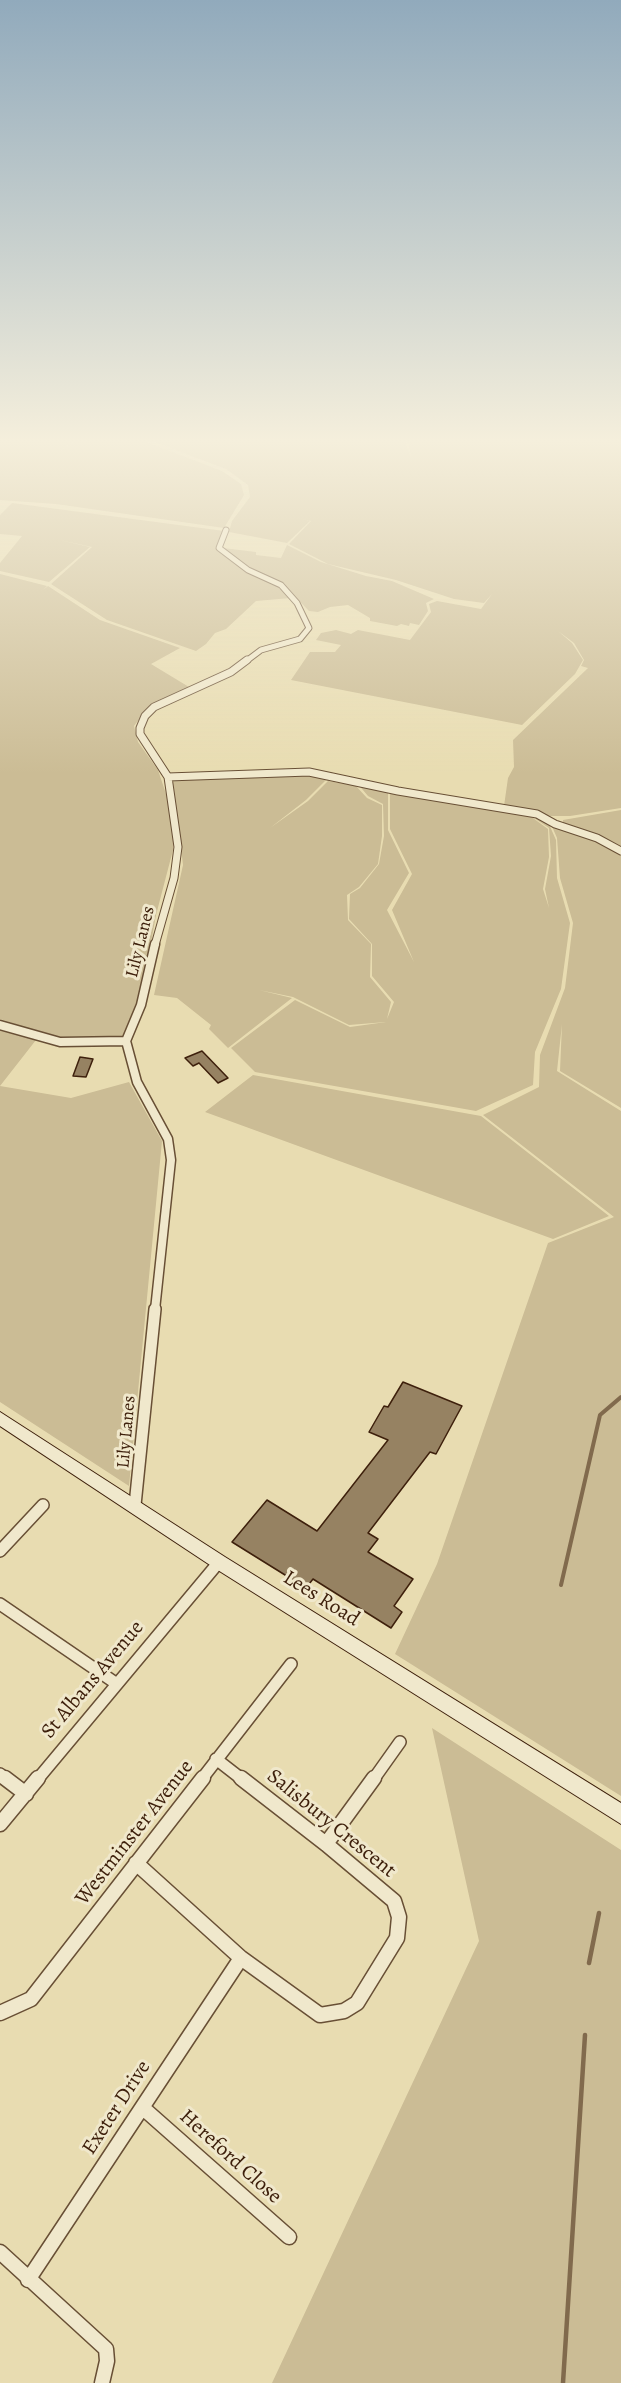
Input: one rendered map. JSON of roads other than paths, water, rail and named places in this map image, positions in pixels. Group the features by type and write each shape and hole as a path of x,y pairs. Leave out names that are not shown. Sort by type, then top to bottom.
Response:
{"main road":[{"name":"Lees Road","path":"0,1418 219,1562 621,1814"}],"street":[{"name":"Lily Lanes","path":"135,1505 171,1160 168,1139 137,1082 126,1041 141,1005 160,921 174,878 178,847 168,777 140,734 141,723 151,710 166,700 231,672 261,650 300,639 309,628 297,603 281,585 248,570 225,552"},
{"path":"168,777 309,772 398,791 537,814 555,824 597,838 621,851"},
{"path":"0,1025 60,1042 126,1041"},
{"path":"0,1551 43,1505"},
{"name":"St Albans Avenue","path":"0,1824 219,1562"},
{"path":"0,1604 117,1684"},
{"name":"Westminster Avenue","path":"0,2013 32,1999 291,1664"},
{"path":"326,1844 400,1742"},
{"name":"Salisbury Crescent","path":"136,1863 241,1958 320,2015 344,2011 357,2003 397,1938 399,1917 394,1901 326,1844 216,1759"},
{"path":"0,1774 26,1794"},
{"name":"Exeter Drive","path":"28,2280 241,1958"},
{"name":"Hereford Close","path":"143,2108 289,2237"},
{"path":"0,2252 106,2349 107,2361 102,2383"}],"waterway":[{"path":"561,1585 600,1415 621,1397"},
{"path":"589,1963 599,1913"},
{"path":"563,2383 585,2035"}]}
